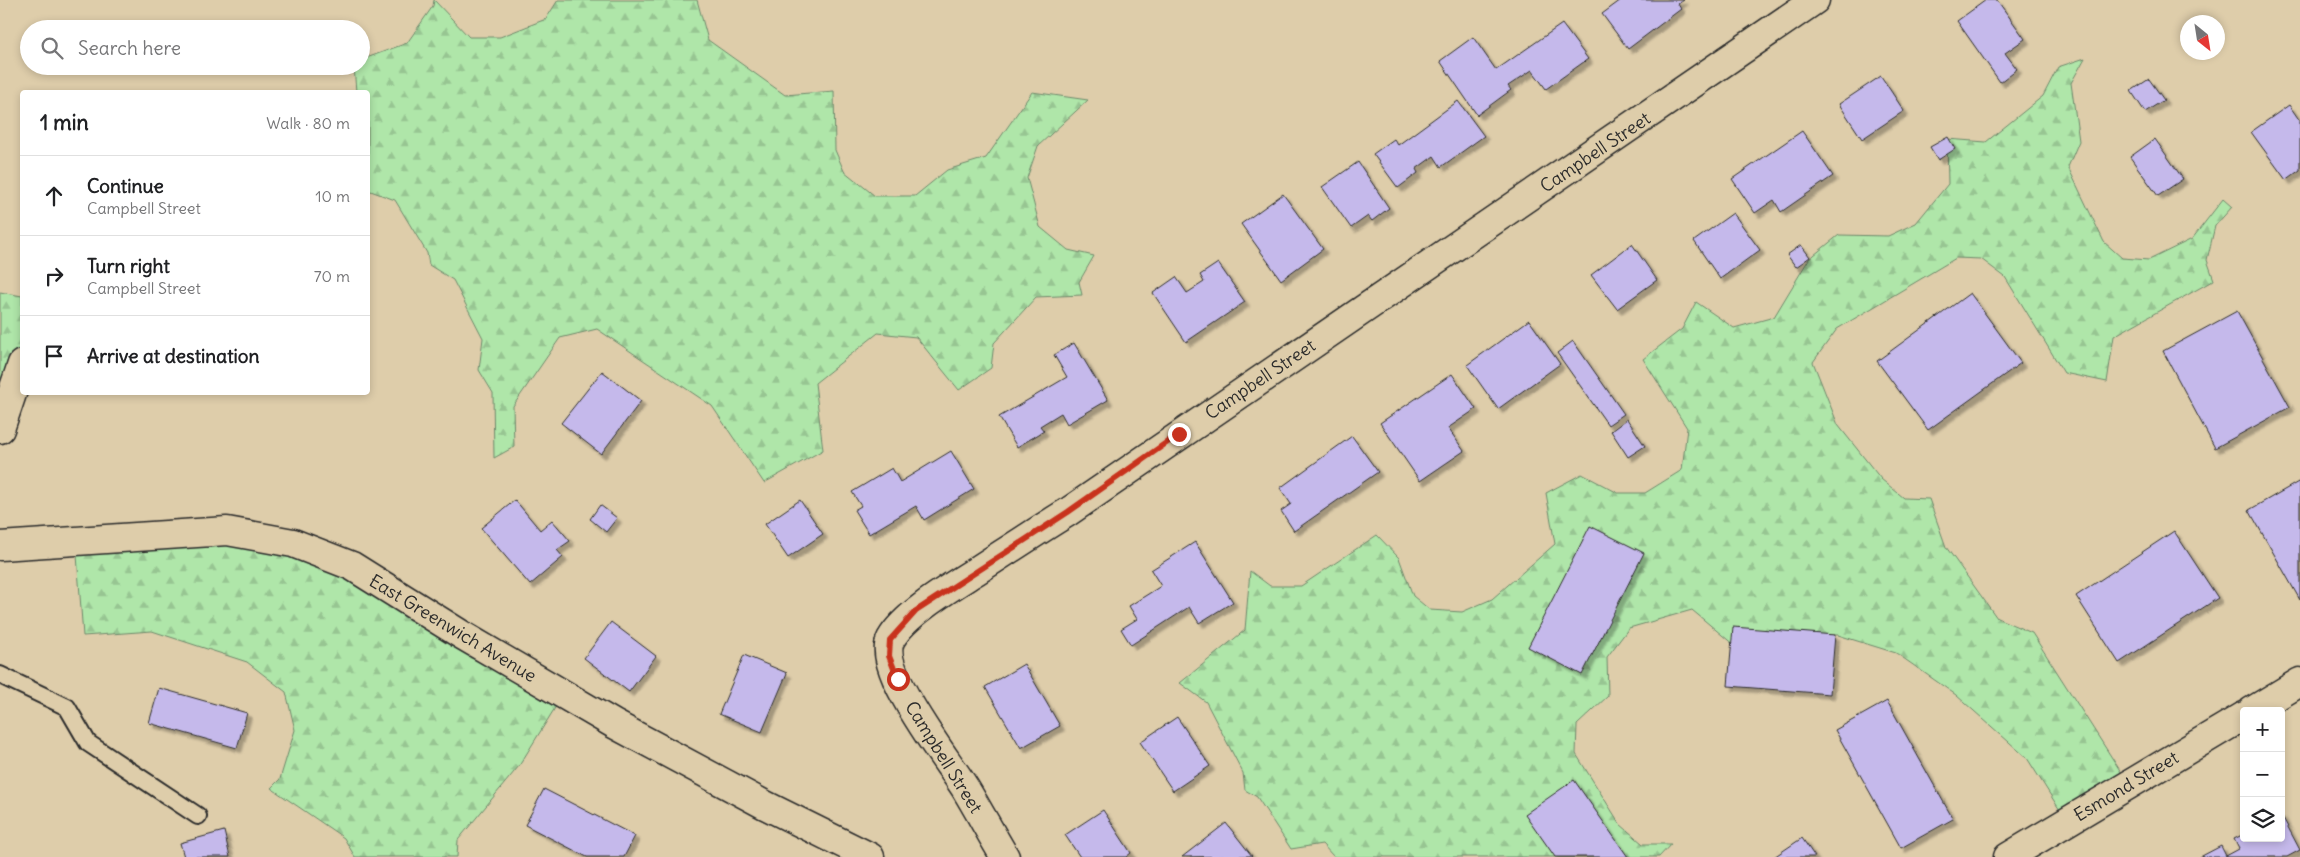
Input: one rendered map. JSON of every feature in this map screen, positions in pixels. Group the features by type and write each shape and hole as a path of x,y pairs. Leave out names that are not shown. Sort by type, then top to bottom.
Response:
{"street":[{"name":"Campbell Street","path":"1004,857 964,787 914,715 889,656 890,640 916,611 1068,512 1815,0"},
{"path":"0,429 20,370"},
{"name":"East Greenwich Avenue","path":"0,546 228,531 292,544 352,566 462,635 614,724 870,857"},
{"path":"2259,707 2300,682"},
{"name":"Esmond Street","path":"2008,857 2240,718"}],"lane":[{"path":"0,675 67,707 88,743 198,816"}],"green space":[{"path":"434,0 469,37 500,37 546,19 558,0 697,0 708,40 785,95 834,91 835,150 844,171 875,196 915,196 947,170 986,158 1032,92 1088,100 1038,146 1027,178 1040,227 1068,250 1094,256 1079,282 1082,295 1036,297 994,343 991,368 959,390 916,337 878,333 815,383 823,450 764,483 712,406 597,329 560,338 513,406 514,447 494,458 493,393 479,370 483,338 453,280 429,265 427,253 395,200 370,191 370,90 356,90 355,75 370,75 370,57 407,43 433,6"},
{"path":"2085,58 2071,83 2079,141 2068,167 2104,242 2122,258 2149,260 2192,239 2223,199 2232,207 2215,226 2207,260 2214,280 2114,336 2107,382 2064,373 2005,277 1981,259 1956,258 1837,329 1813,362 1838,425 1881,479 1904,498 1929,499 1946,547 1997,618 2032,633 2130,786 2068,823 2027,758 1956,695 1896,653 1838,635 1782,633 1734,645 1692,610 1629,628 1607,657 1608,696 1577,725 1576,754 1620,824 1643,844 1671,844 1659,857 1334,857 1322,844 1291,849 1257,797 1245,790 1243,773 1206,702 1180,683 1245,630 1250,571 1270,586 1301,586 1377,535 1399,558 1413,596 1430,610 1462,612 1492,599 1555,544 1546,493 1582,474 1618,493 1645,493 1682,470 1687,428 1643,359 1682,329 1696,302 1734,328 1774,317 1809,259 1839,235 1888,236 1916,223 1948,184 1947,139 1986,142 2043,96 2058,67"},
{"path":"0,292 20,296 20,351 7,397 0,395"},
{"path":"84,542 294,543 563,695 519,766 458,840 457,857 355,857 344,838 271,788 280,779 295,730 286,692 247,662 152,631 83,636 77,555"}],"building":[{"path":"1621,0 1684,0 1678,4 1681,9 1628,49 1602,14"},
{"path":"1986,0 1997,0 2025,39 2005,53 2017,69 2000,82 1957,21"},
{"path":"1562,24 1588,59 1546,89 1532,70 1508,86 1511,90 1477,115 1440,61 1473,37 1496,70"},
{"path":"1881,76 1904,111 1862,139 1839,104"},
{"path":"2149,79 2164,100 2145,112 2131,91"},
{"path":"1458,101 1484,136 1441,167 1434,156 1416,169 1418,173 1398,188 1373,154 1394,139 1398,145"},
{"path":"2289,105 2300,121 2300,170 2286,180 2251,132"},
{"path":"1802,131 1833,176 1781,212 1774,200 1755,213 1732,179"},
{"path":"1948,137 1955,149 1938,160 1930,147"},
{"path":"2155,139 2183,179 2158,196 2130,157"},
{"path":"1358,162 1389,208 1372,221 1368,216 1351,228 1322,187"},
{"path":"1283,194 1323,249 1281,280 1241,224"},
{"path":"1733,213 1760,250 1720,279 1694,241"},
{"path":"1632,244 1657,280 1617,309 1591,275"},
{"path":"1801,245 1810,257 1796,267 1787,255"},
{"path":"1218,263 1245,302 1186,342 1153,293 1176,277 1187,293 1204,282 1200,275"},
{"path":"1970,293 2021,363 1928,430 1877,361"},
{"path":"2237,311 2290,407 2215,448 2163,351"},
{"path":"1529,320 1560,364 1498,409 1467,365"},
{"path":"1573,341 1624,414 1608,425 1557,353"},
{"path":"1074,343 1108,400 1067,424 1061,413 1040,426 1044,431 1017,447 999,417 1067,377 1054,355"},
{"path":"602,371 641,401 601,454 561,423"},
{"path":"1452,374 1476,409 1448,428 1464,451 1420,481 1380,423"},
{"path":"1627,419 1645,446 1628,457 1611,431"},
{"path":"1352,436 1378,472 1294,531 1281,511 1291,504 1280,488"},
{"path":"951,451 974,489 924,520 916,506 869,534 854,510 861,506 852,492 892,468 900,482"},
{"path":"2300,481 2300,600 2249,510"},
{"path":"515,500 540,530 552,520 570,541 557,550 563,557 530,585 481,528"},
{"path":"800,500 823,534 788,558 765,524"},
{"path":"600,505 617,518 606,532 590,519"},
{"path":"1590,526 1644,553 1582,675 1528,647"},
{"path":"2174,531 2218,598 2119,663 2076,596"},
{"path":"1195,542 1233,602 1199,623 1189,607 1131,645 1121,629 1137,619 1129,606 1161,586 1151,570"},
{"path":"611,622 656,656 629,692 584,658"},
{"path":"1733,627 1835,635 1830,694 1728,686"},
{"path":"744,655 787,673 762,732 719,714"},
{"path":"1024,664 1060,726 1021,748 985,687"},
{"path":"159,688 247,713 237,748 149,723"},
{"path":"1887,701 1953,819 1901,848 1835,730"},
{"path":"1177,717 1210,766 1173,791 1140,742"},
{"path":"1574,780 1628,857 1555,857 1525,814"},
{"path":"544,789 635,836 624,857 587,857 525,825"},
{"path":"1103,810 1131,853 1126,857 1080,857 1065,835"},
{"path":"2285,822 2300,850 2287,857 2200,857 2221,846 2226,856 2239,849 2234,839 2240,836 2240,842 2285,842"},
{"path":"1226,823 1252,856 1182,857"},
{"path":"224,831 230,857 184,857 180,843"},
{"path":"1802,838 1815,857 1774,857"}],"route":[{"path":"898,679 889,656 890,640 916,611 1068,512 1179,434"}]}
